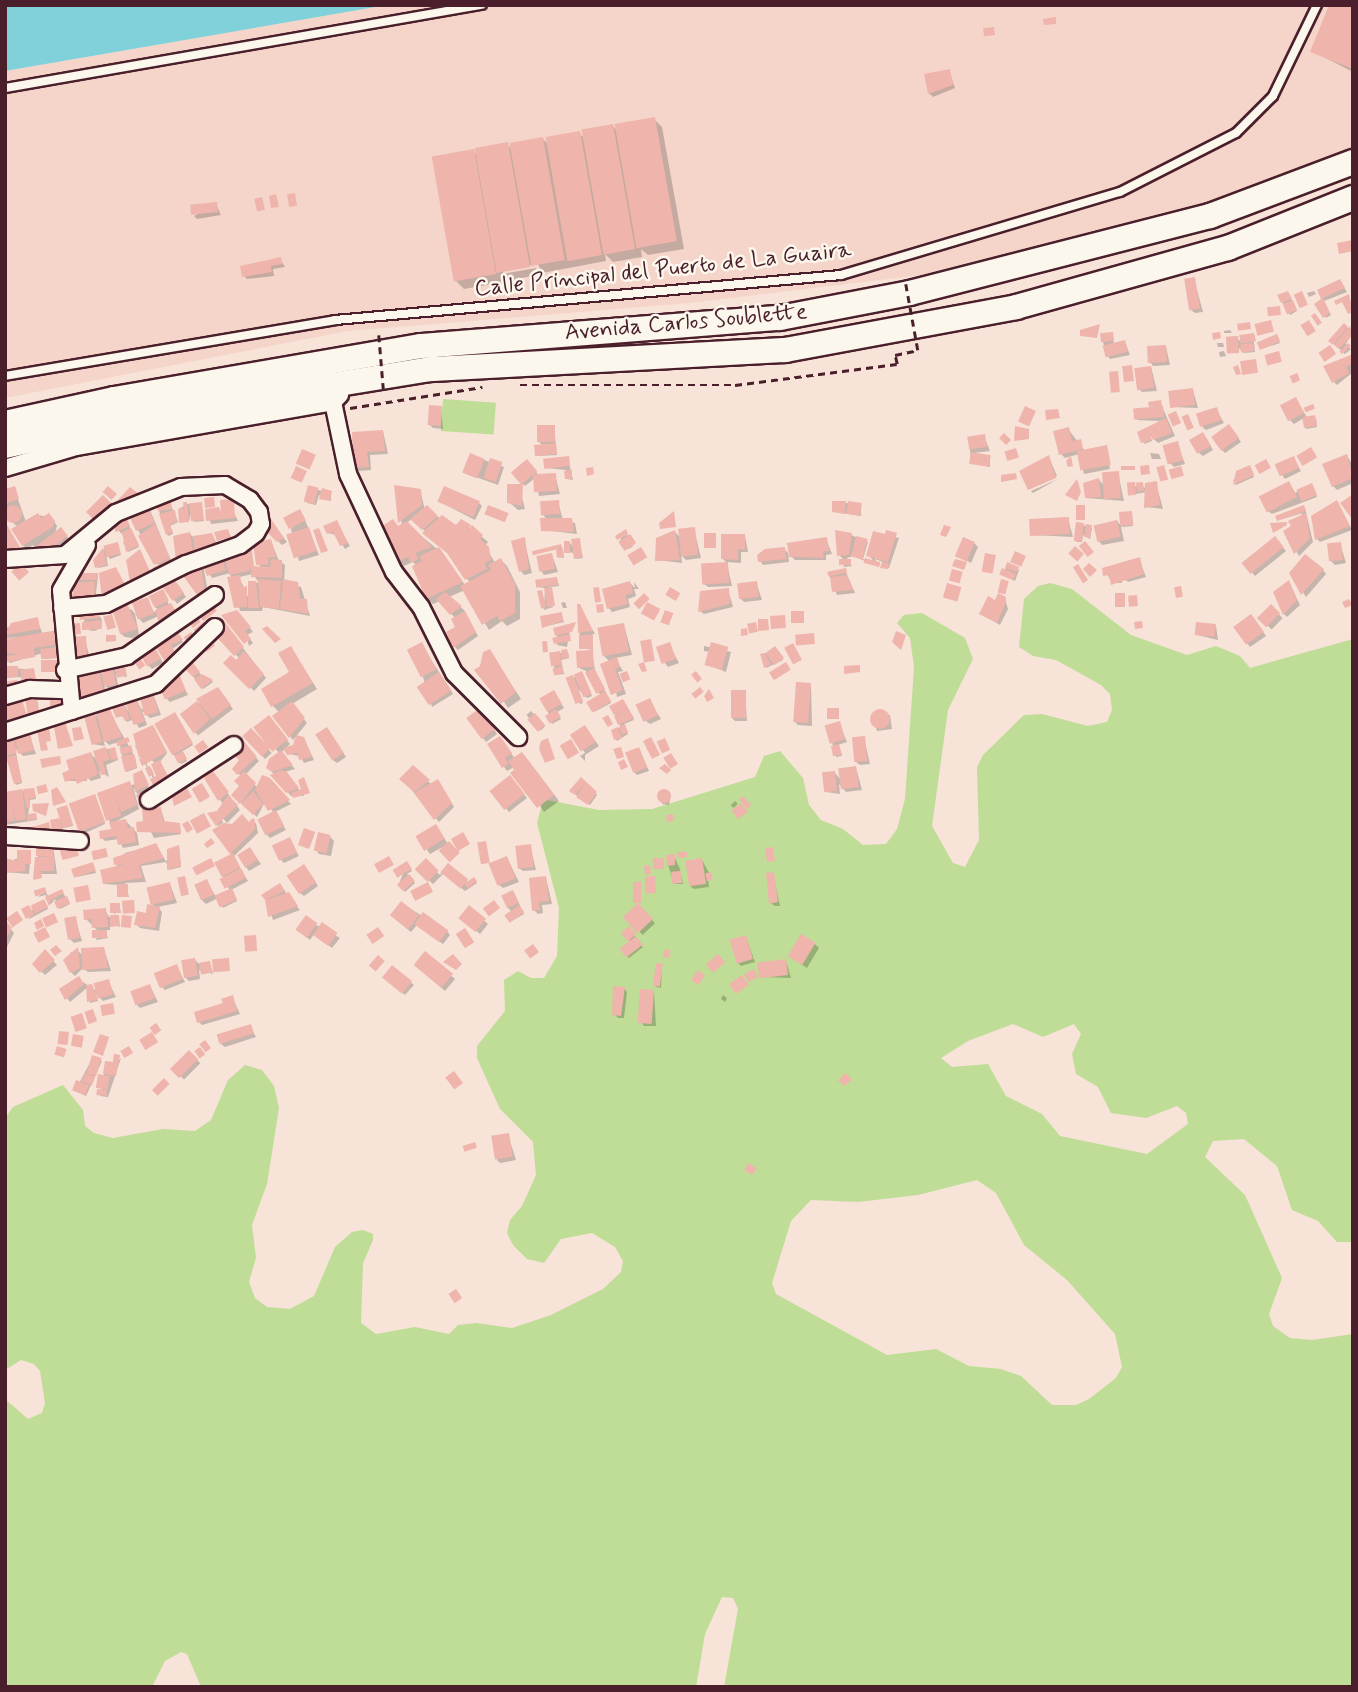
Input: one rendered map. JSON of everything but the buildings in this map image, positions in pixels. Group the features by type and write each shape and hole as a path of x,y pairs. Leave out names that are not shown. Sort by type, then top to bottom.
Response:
{"main road":[{"name":"Avenida Carlos Soublette","path":"5,423 114,399 421,346 793,316 910,293 1210,216 1353,162"},
{"name":"Avenida Carlos Soublette","path":"5,446 119,420 431,369 785,350 1016,307 1228,248 1353,198"}],"street":[{"path":"5,468 76,447 333,402 353,382"},
{"path":"333,402 348,474 394,572 421,607 454,673 518,737"},
{"path":"5,559 32,560 65,555 116,513 145,497 205,483 225,485 250,500 261,524 240,545 186,564 106,604 62,608"},
{"path":"61,590 72,565 99,529"},
{"path":"32,560 53,573 61,590 65,670 72,711"},
{"path":"65,670 127,656 215,596"},
{"path":"5,732 156,684 215,627"},
{"path":"5,696 30,689 68,690"},
{"path":"149,800 234,745"},
{"path":"5,836 80,841"}],"lane":[{"path":"5,88 482,5"},
{"name":"Calle Principal del Puerto de La Guaira","path":"5,376 335,320 841,275 1120,192 1236,132 1273,96 1317,5"}],"path":[{"path":"508,385 734,385 897,364 895,355 918,350 906,284"},
{"path":"379,335 384,396"},
{"path":"349,408 495,385"}],"shaded area":[{"path":"387,5 1353,5 1353,149 1222,198 922,275 690,303 348,331 5,398 5,71"}],"green space":[{"path":"443,399 496,403 494,435 441,431"},
{"path":"1050,583 1072,589 1131,635 1187,655 1216,646 1240,656 1250,668 1353,639 1353,1242 1337,1242 1318,1221 1292,1210 1277,1166 1244,1139 1213,1141 1205,1157 1245,1195 1282,1278 1269,1314 1273,1326 1290,1338 1312,1340 1353,1334 1353,1687 724,1687 738,1609 733,1598 722,1597 705,1634 696,1687 201,1687 187,1654 181,1652 165,1661 152,1687 5,1687 5,1399 28,1419 42,1413 45,1403 40,1371 34,1364 21,1360 5,1370 5,1118 13,1107 63,1085 83,1110 85,1126 94,1133 113,1138 163,1129 195,1131 211,1120 228,1080 245,1065 262,1070 274,1086 279,1108 267,1184 252,1225 256,1258 249,1282 255,1298 267,1307 290,1309 314,1296 335,1247 352,1232 363,1230 373,1234 373,1240 363,1263 361,1323 376,1334 415,1327 449,1334 458,1325 476,1323 512,1328 551,1315 603,1289 621,1272 623,1261 615,1247 592,1233 561,1239 544,1263 527,1259 513,1245 507,1233 510,1220 522,1206 536,1175 533,1142 500,1109 477,1058 477,1046 505,1011 504,980 518,971 531,978 544,978 557,956 559,908 537,823 542,804 547,800 599,810 652,809 755,777 764,756 780,751 803,778 809,805 821,820 843,829 863,845 886,844 897,829 905,799 914,667 910,638 897,623 904,615 922,613 965,638 973,659 948,710 932,826 953,863 965,867 979,840 977,767 983,755 1024,715 1042,714 1088,726 1107,722 1112,710 1110,694 1101,685 1056,660 1033,656 1019,647 1024,599 1038,586","holes":["1013,1024 1043,1037 1074,1024 1081,1034 1072,1054 1076,1074 1098,1087 1111,1113 1146,1118 1177,1106 1186,1113 1188,1124 1147,1154 1060,1136 1042,1114 1006,1096 988,1064 952,1067 941,1058 968,1041","977,1180 996,1193 1024,1245 1067,1280 1115,1334 1122,1367 1116,1378 1089,1399 1076,1405 1052,1405 1021,1376 1001,1369 969,1366 936,1349 887,1355 776,1294 772,1283 791,1221 811,1200 858,1202 918,1195"]}],"water":[{"path":"5,5 387,5 5,71"}]}
